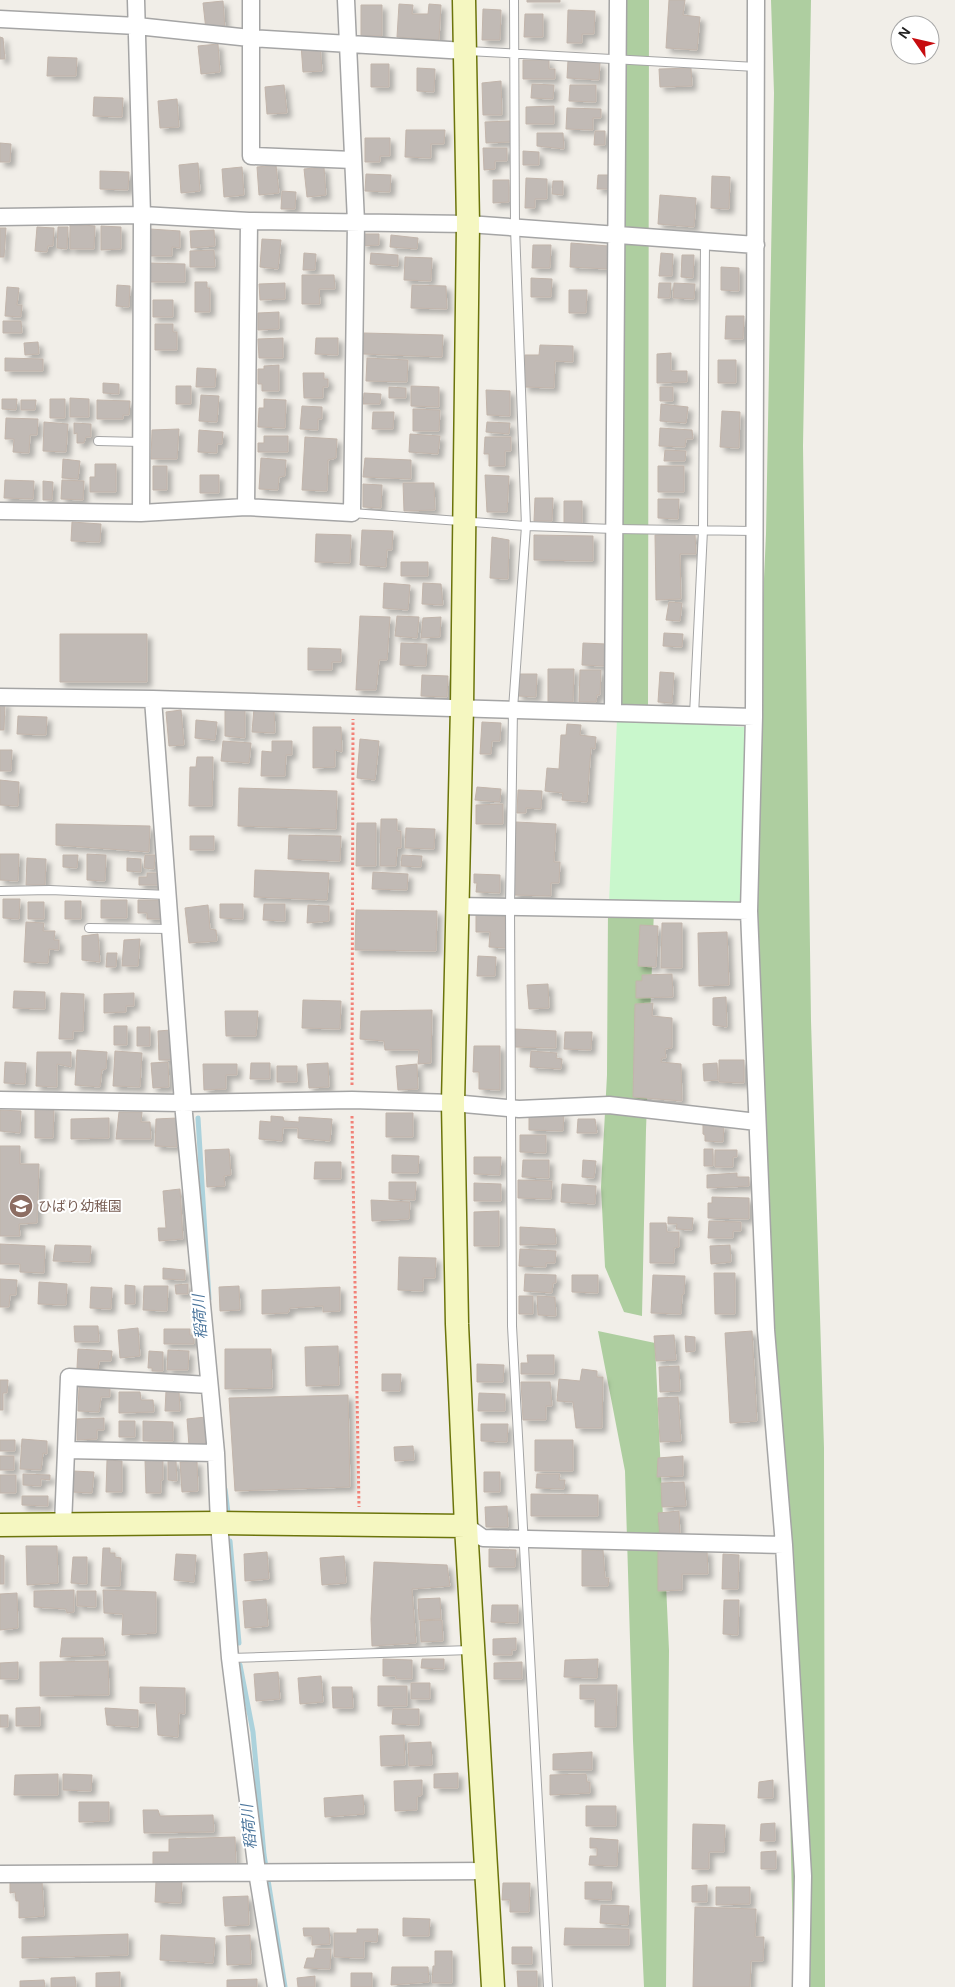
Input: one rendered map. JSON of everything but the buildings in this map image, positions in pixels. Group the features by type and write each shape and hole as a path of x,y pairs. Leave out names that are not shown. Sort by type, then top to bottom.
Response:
{"street":[{"path":"136,0 142,215 141,513"},
{"path":"251,0 251,156 353,160"},
{"path":"0,511 141,513 246,507 352,513 356,222 346,0"},
{"path":"464,0 468,224 462,707 453,1103 457,1324 466,1526 472,1650 488,1871 493,1987"},
{"path":"613,712 618,0"},
{"path":"756,0 754,717 748,911 766,1330 784,1545 803,1876 802,1987"},
{"path":"0,19 137,26 250,38 466,51"},
{"path":"0,217 142,215 248,221 468,224 756,245"},
{"path":"246,507 248,221"},
{"path":"0,697 153,698 754,717"},
{"path":"153,698 183,1103 216,1453 219,1523 230,1658 258,1872 276,1987"},
{"path":"457,906 748,911"},
{"path":"0,1100 183,1103 352,1100 453,1103 520,1109 608,1105 757,1122"},
{"path":"63,1525 69,1377 209,1385"},
{"path":"66,1450 216,1453"},
{"path":"0,1525 219,1523 466,1526 483,1538 784,1545"},
{"path":"0,1874 488,1871"}],"lane":[{"path":"514,0 515,228 526,526 513,709 510,907 512,1326 548,1987"},
{"path":"466,51 756,67"},
{"path":"694,715 703,530 705,241"},
{"path":"98,441 141,442"},
{"path":"352,513 526,526 754,531"},
{"path":"0,891 50,890 168,895"},
{"path":"89,928 170,929"},
{"path":"230,1658 472,1650"}],"path":[{"path":"353,704 352,1100 359,1526"}],"green space":[{"path":"617,0 649,0 648,714 613,712"},
{"path":"771,0 811,0 803,446 811,1021 824,1448 825,1987 794,1987 784,1545 749,911 766,534 774,93"},
{"path":"617,719 746,727 740,902 609,903"},
{"path":"608,909 654,909 642,1316 624,1312 605,1267 601,1187 607,1075"},
{"path":"598,1331 655,1343 669,1650 666,1987 644,1987 633,1741 625,1471"}],"waterway":[{"name":"稻荷川","path":"198,1118 209,1299"},
{"name":"稻荷川","path":"225,1489 228,1513"},
{"name":"稻荷川","path":"230,1541 239,1643"},
{"name":"稻荷川","path":"240,1665 253,1732 264,1855 285,1987"}],"place":[{"name":"ひばり幼稚園","path":"21,1206"}]}
